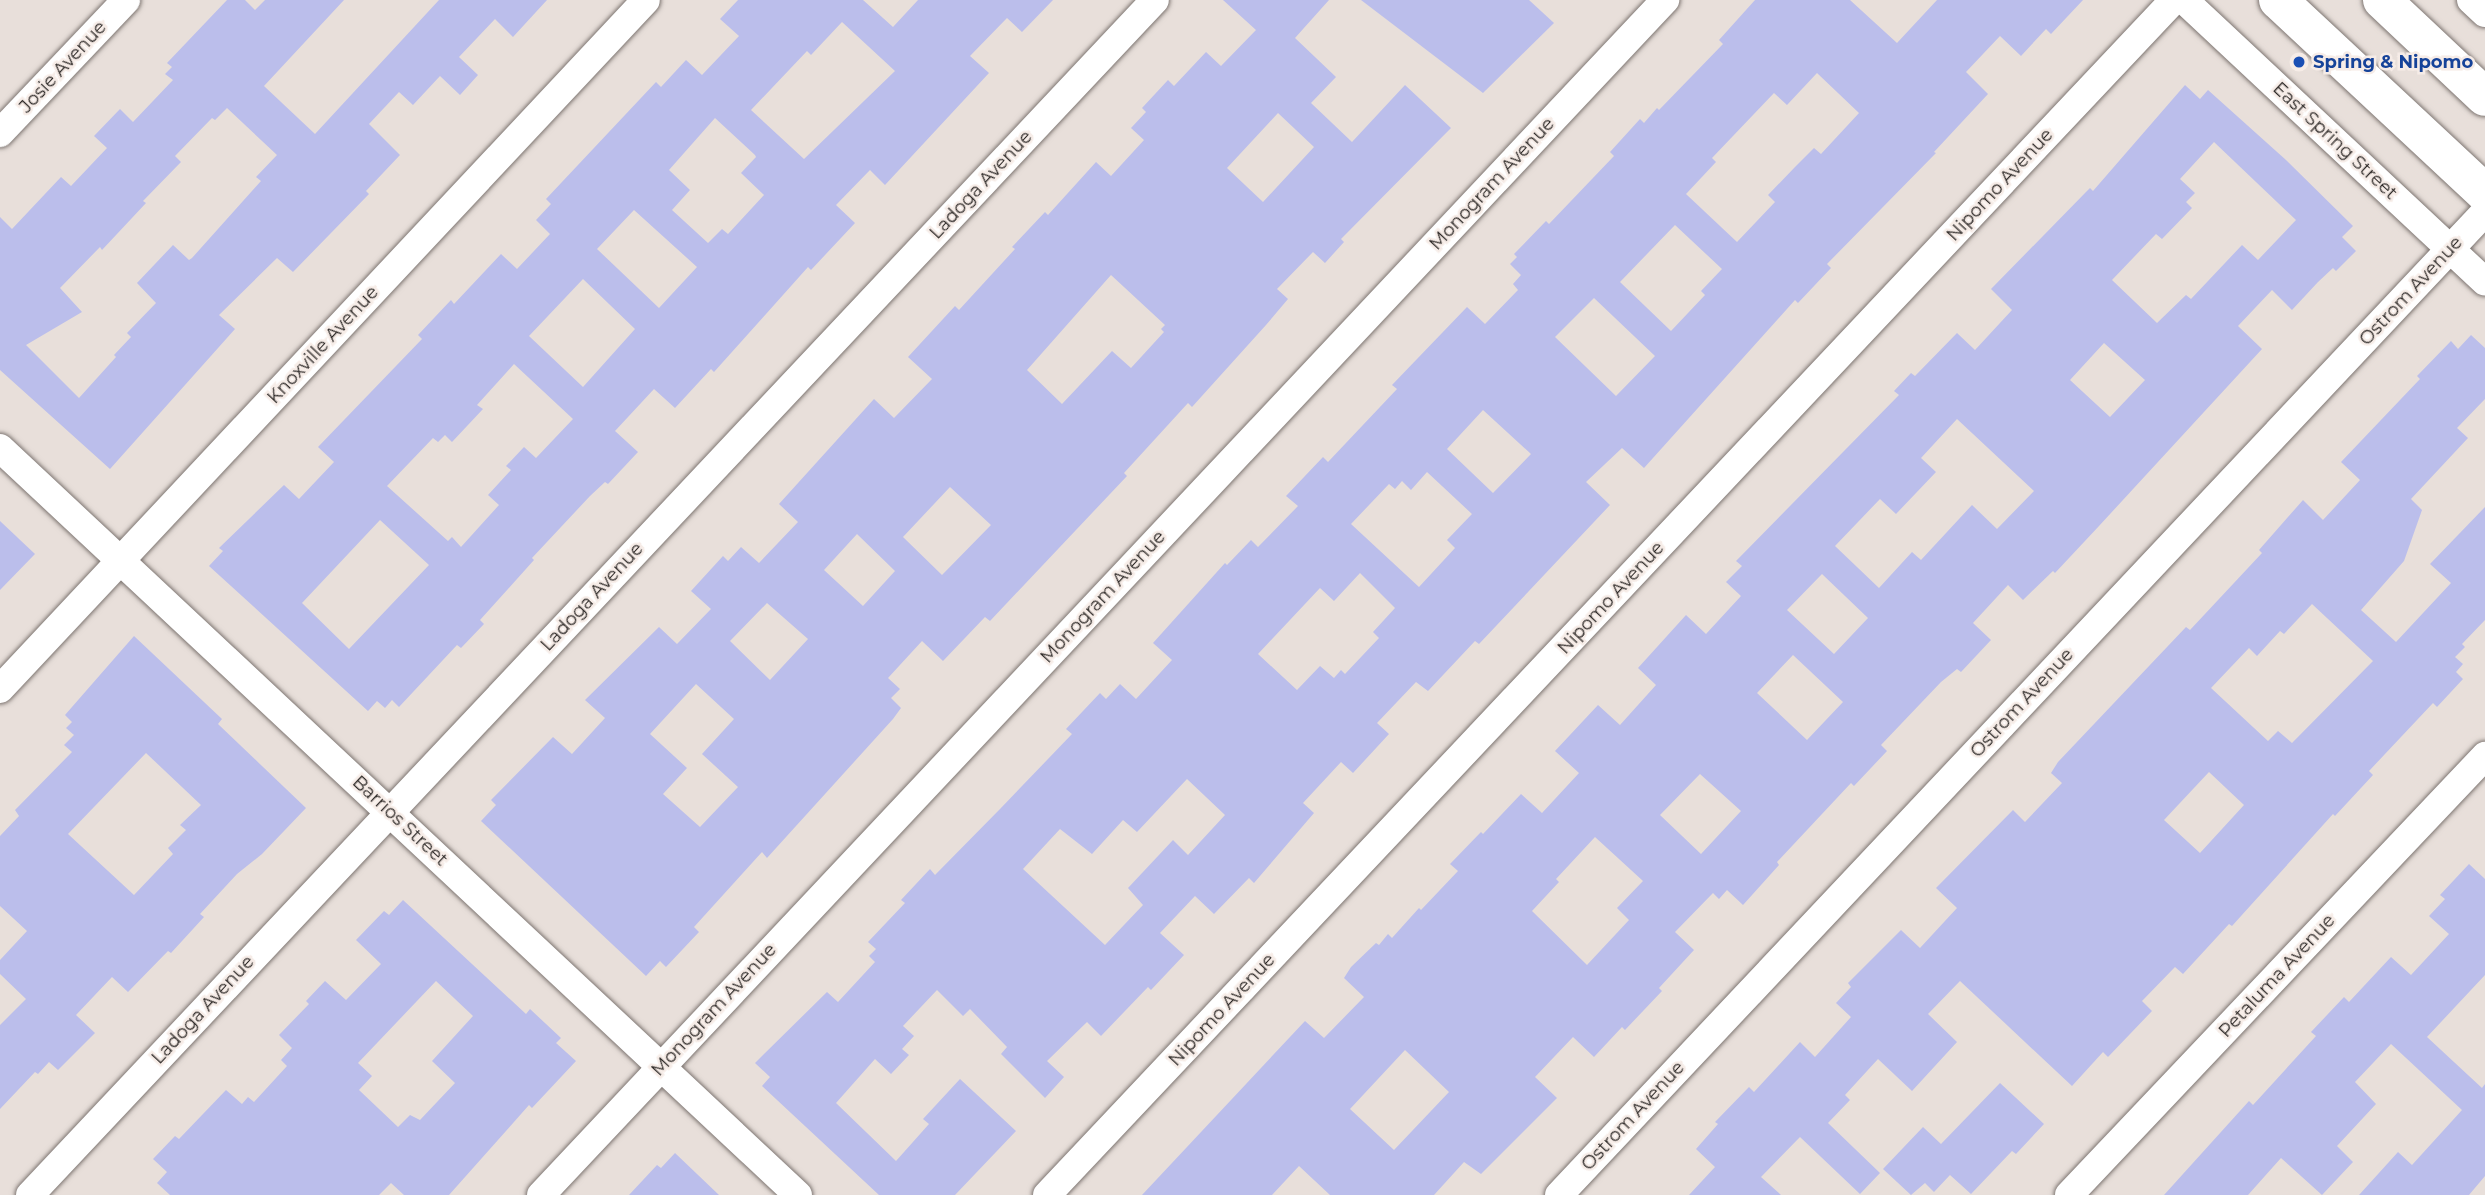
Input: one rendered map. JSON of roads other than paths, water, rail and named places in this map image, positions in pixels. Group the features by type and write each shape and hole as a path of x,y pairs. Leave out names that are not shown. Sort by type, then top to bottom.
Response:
{"main road":[{"path":"2278,0 2485,193"},
{"path":"2382,0 2485,97"}],"street":[{"name":"Josie Avenue","path":"0,133 126,0"},
{"name":"Knoxville Avenue","path":"0,689 646,0"},
{"name":"Ladoga Avenue","path":"30,1195 1155,0"},
{"name":"Monogram Avenue","path":"541,1195 1665,0"},
{"name":"Nipomo Avenue","path":"1047,1195 2174,0"},
{"name":"East Spring Street","path":"2184,0 2485,282"},
{"path":"2471,0 2485,13"},
{"name":"Ostrom Avenue","path":"1559,1195 2485,212"},
{"name":"Barrios Street","path":"0,448 798,1195"},
{"name":"Petaluma Avenue","path":"2069,1195 2485,756"}],"place":[{"name":"Spring & Nipomo","path":"2299,62"}]}
